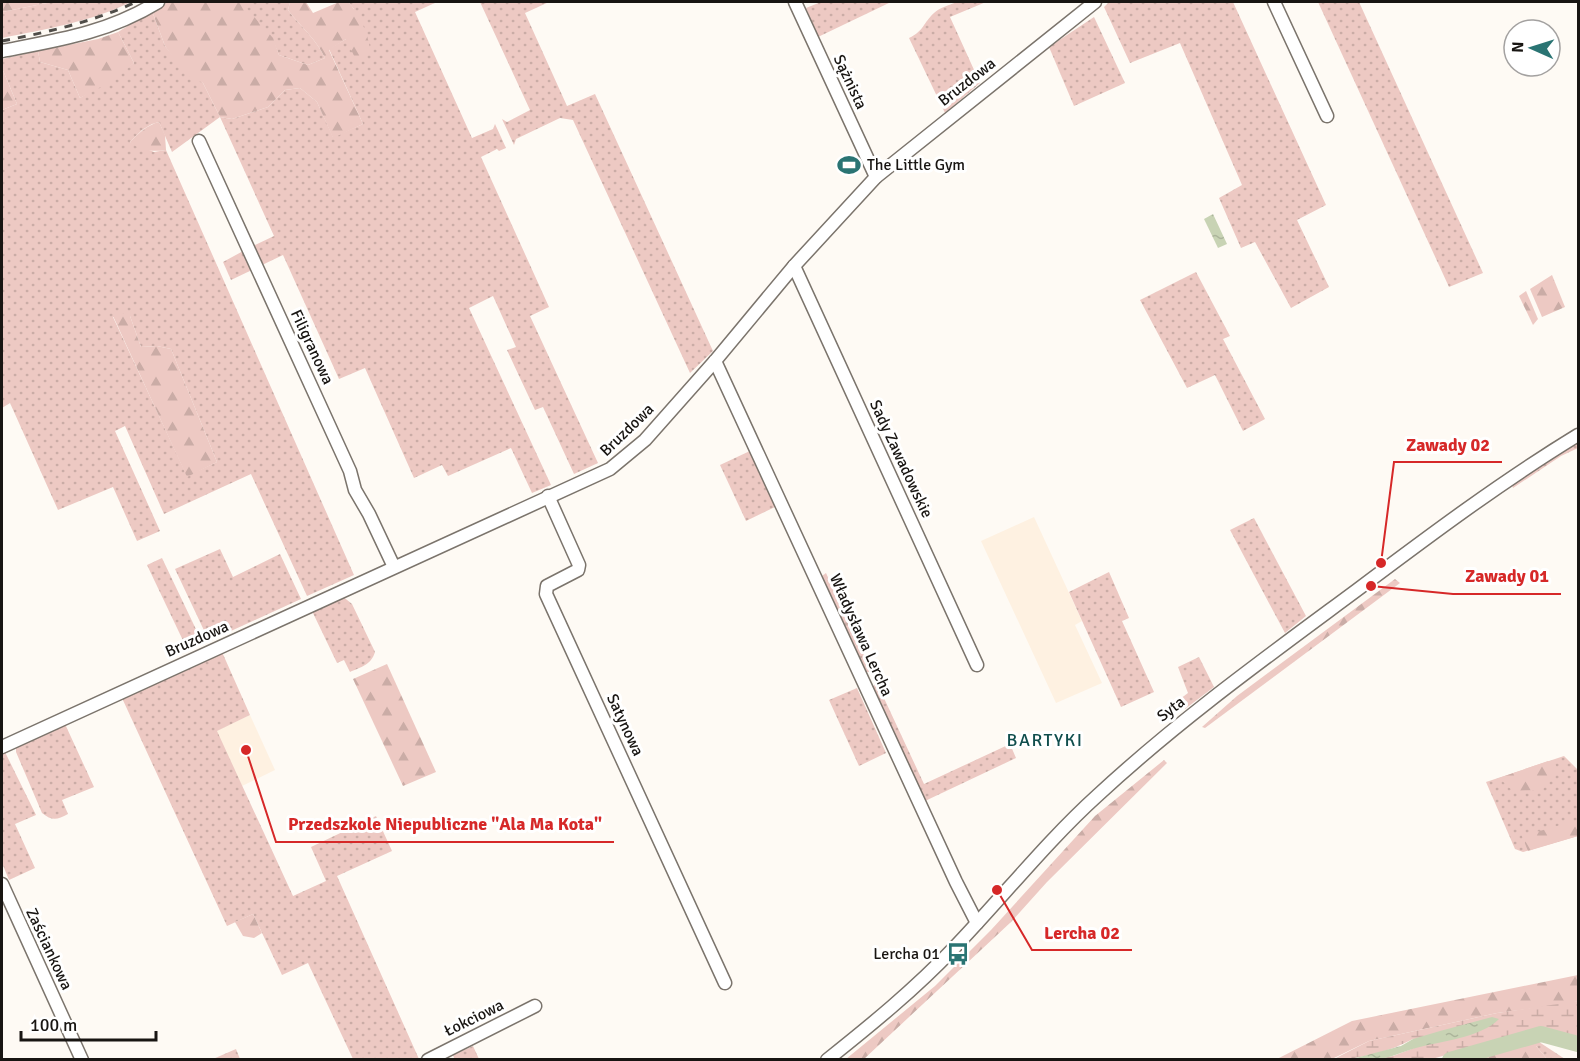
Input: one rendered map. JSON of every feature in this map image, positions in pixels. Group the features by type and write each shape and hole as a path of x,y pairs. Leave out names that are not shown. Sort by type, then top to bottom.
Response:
{"street":[{"path":"2,51 105,28 128,19 158,2"},
{"name":"Sążnista","path":"795,2 876,177"},
{"name":"Bruzdowa","path":"2,747 620,463 645,440 794,266 876,177 1095,2"},
{"path":"1274,2 1328,116"},
{"name":"Filigranowa","path":"199,141 350,471 355,490 394,567"},
{"name":"Sady Zawadowskie","path":"794,266 977,665"},
{"name":"Władysława Lercha","path":"715,361 977,923"},
{"name":"Syta","path":"827,1059 867,1028 923,978 953,949 1073,819 1164,735 1431,534 1530,464 1578,435"},
{"name":"Satynowa","path":"548,496 579,565 578,570 547,586 546,594 725,983"},
{"name":"Zaściankowa","path":"2,884 82,1059"},
{"name":"Łokciowa","path":"428,1059 535,1006"}],"shaded area":[{"path":"1034,517 1082,621 1075,625 1102,683 1056,703 981,541"},
{"path":"250,715 275,770 242,786 216,731"}],"green space":[{"path":"2,2 52,2 2,12"},
{"path":"52,2 131,2 84,20 2,38 2,12"},
{"path":"168,2 246,2 247,9 273,38 279,55 308,65 325,58 313,39 288,10 290,2 306,2 313,13 339,2 348,2 362,24 370,49 357,62 346,39 329,50 363,124 333,138 317,102 300,88 285,90 268,107 232,119 220,117 203,83 185,74 165,46 152,11"},
{"path":"246,2 290,2 288,10 313,39 325,58 308,65 279,55 272,38 246,9"},
{"path":"348,2 437,2 415,12 472,138 493,129 495,124 506,148 499,151 497,149 481,157 549,307 530,316 598,463 574,474 543,407 535,410 507,350 516,347 493,296 469,308 551,485 532,493 511,448 448,476 442,465 414,478 365,368 339,379 283,255 260,266 251,247 274,236 220,117 232,119 268,107 285,90 300,88 317,102 333,137 363,124 329,49 346,39 354,9"},
{"path":"480,2 549,2 525,13 567,106 595,94 713,351 690,373 573,120 560,118 516,139 514,145 502,119 507,122 530,110"},
{"path":"821,2 891,2 818,37 806,8"},
{"path":"957,2 986,2 950,17 980,83 945,113 909,38 921,30 936,11"},
{"path":"1109,2 1233,2 1326,205 1297,220 1329,287 1291,308 1255,242 1241,248 1219,198 1242,185 1180,43 1130,63 1104,7"},
{"path":"1318,2 1359,2 1483,273 1449,287"},
{"path":"152,11 165,46 178,62 203,83 220,117 172,152 159,122 142,130 130,142 154,152 166,150 354,575 307,596 251,474 164,514 125,426 115,431 160,531 137,541 113,487 58,510 10,403 2,408 2,110 17,104 2,68 2,59 38,51 40,62 68,70 80,98 134,63 118,32","holes":["130,316 141,347 157,346 171,349 217,462 187,476 113,317"]},
{"path":"1094,17 1125,83 1074,106 1049,47"},
{"path":"118,32 134,63 112,81 80,98 68,70 40,62 38,51 98,39"},
{"path":"2,68 17,104 2,110"},
{"path":"159,122 165,135 166,150 147,150 130,142 147,127"},
{"path":"245,250 254,269 231,280 223,262"},
{"path":"1196,272 1230,336 1223,339 1265,419 1243,431 1215,375 1187,388 1140,300"},
{"path":"1552,275 1565,307 1542,317 1530,289"},
{"path":"1526,291 1538,319 1533,325 1519,296"},
{"path":"122,313 130,316 141,347 157,346 171,349 217,462 187,477 113,316"},
{"path":"1578,441 1578,448 1561,456 1513,488 1511,482"},
{"path":"752,450 777,506 746,521 720,465"},
{"path":"1254,518 1306,616 1285,633 1230,530"},
{"path":"220,549 233,577 280,554 301,599 209,641 175,569"},
{"path":"162,558 203,644 188,651 147,565"},
{"path":"1109,572 1129,618 1122,621 1154,692 1121,707 1069,592"},
{"path":"826,573 859,644 854,646 822,576"},
{"path":"1395,579 1400,583 1205,728 1202,727 1237,696"},
{"path":"341,595 352,604 375,652 368,663 350,672 344,660 337,663 312,611"},
{"path":"859,644 872,672 866,672 854,646"},
{"path":"222,652 250,715 217,731 293,896 326,881 311,847 376,816 392,851 337,876 419,1059 417,1060 353,1059 308,963 282,975 253,914 227,926 122,698"},
{"path":"1199,657 1214,687 1185,709 1180,699 1188,693 1178,667"},
{"path":"387,664 436,772 403,786 353,679"},
{"path":"876,681 924,784 1010,744 1016,758 925,801 873,687"},
{"path":"857,688 886,753 859,766 829,700"},
{"path":"65,724 94,787 62,800 68,814 52,818 42,813 16,752 16,747"},
{"path":"5,752 36,815 15,824 35,868 9,880 2,863 2,754"},
{"path":"1564,756 1578,770 1578,836 1523,852 1515,849 1486,782"},
{"path":"1164,760 1167,763 1047,882 1011,922 864,1059 846,1059 935,986 991,930 1095,816"},
{"path":"1548,761 1555,764 1559,772 1542,790 1513,791 1499,778"},
{"path":"1578,820 1578,836 1528,851 1522,836"},
{"path":"253,914 262,933 254,938 243,936 235,922"},
{"path":"1578,975 1578,1001 1568,1004 1497,1013 1369,1041 1332,1059 1275,1060 1352,1021"},
{"path":"1578,1001 1578,1039 1540,1031 1509,1037 1432,1059 1376,1059 1393,1056 1414,1048 1413,1039 1374,1054 1332,1060 1369,1041 1497,1013"},
{"path":"1536,1040 1565,1059 1547,1059 1536,1046"},
{"path":"1536,1040 1536,1046 1547,1059 1467,1059 1517,1047"},
{"path":"473,1046 479,1059 451,1059 454,1058 453,1055"},
{"path":"236,1049 240,1059 213,1059"}],"water":[{"path":"1213,214 1227,244 1218,248 1204,219"},
{"path":"1492,1017 1499,1019 1482,1031 1471,1035 1380,1059 1352,1059 1401,1046 1413,1039"}],"waterway":[{"path":"1450,1060 1541,1034 1578,1044"}],"railway":[{"path":"2,41 70,26 136,2"}],"place":[{"name":"The Little Gym","path":"849,165"},
{"name":"Zawady 02","path":"1381,563"},
{"name":"Zawady 01","path":"1371,586"},
{"name":"Przedszkole Niepubliczne \"Ala Ma Kota\"","path":"246,750"},
{"name":"Lercha 02","path":"997,890"},
{"name":"Lercha 01","path":"958,954"}],"district":[{"name":"BARTYKI","path":"1045,740"}]}
